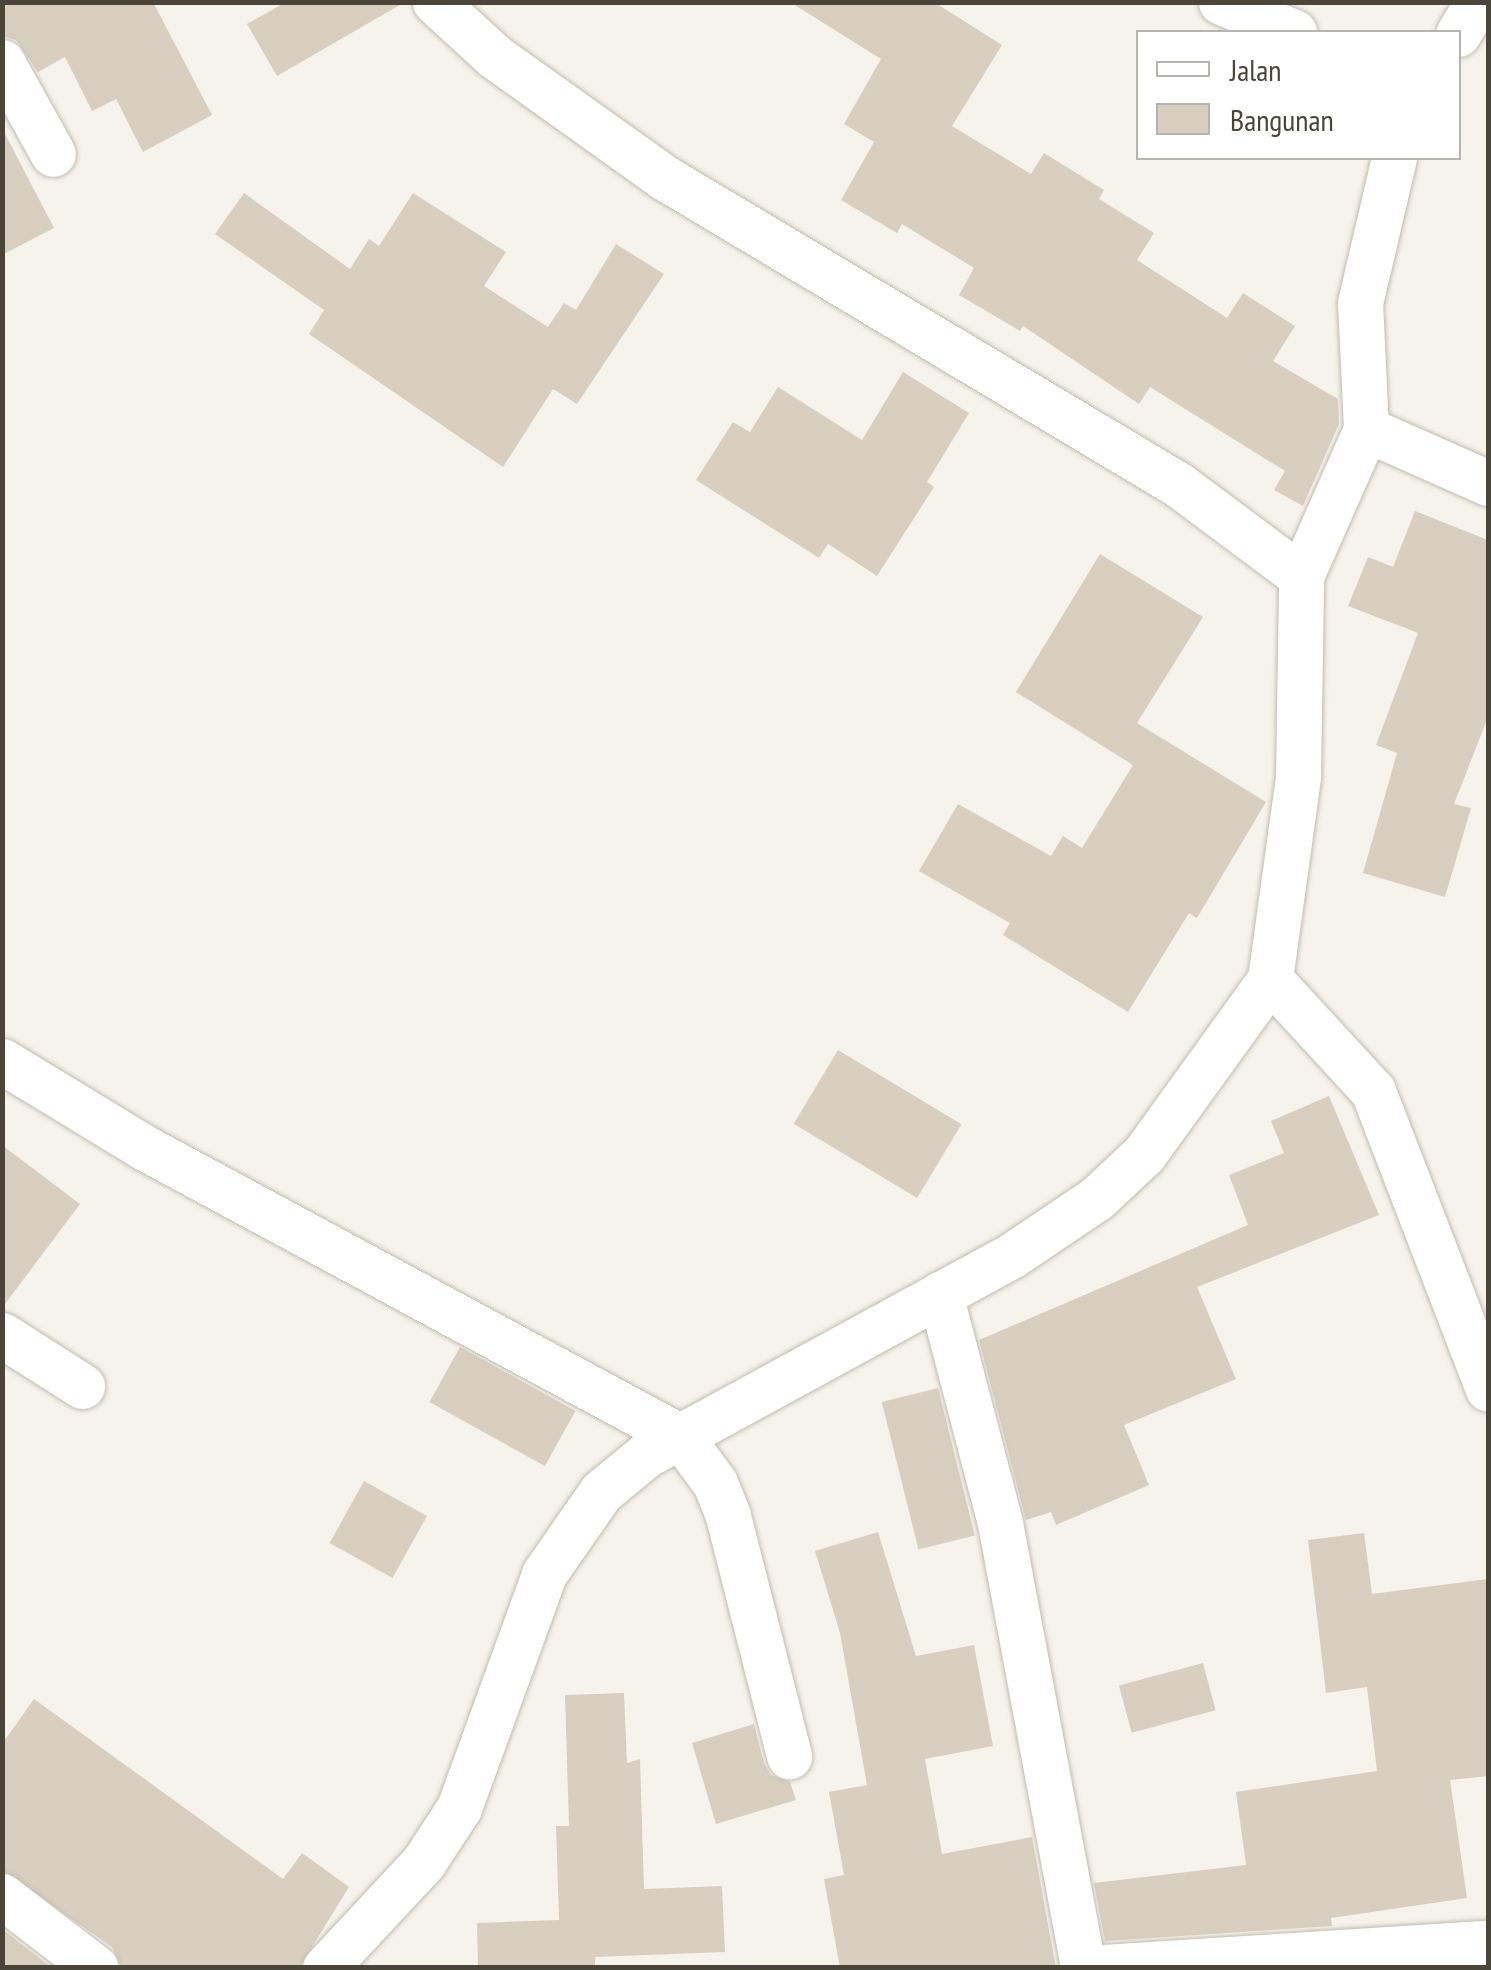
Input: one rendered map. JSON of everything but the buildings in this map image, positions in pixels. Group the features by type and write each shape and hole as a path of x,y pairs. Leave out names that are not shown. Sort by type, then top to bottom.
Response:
{"street":[{"path":"436,2 494,56 665,178 1179,485 1301,576"},
{"path":"1221,2 1289,30"},
{"path":"1460,30 1477,2"},
{"path":"2,62 53,154"},
{"path":"325,1968 423,1863 459,1808 544,1574 566,1537 601,1492 681,1437 940,1294 1097,1198 1144,1154 1270,978 1298,777 1301,576 1366,429 1360,303 1394,160"},
{"path":"1366,429 1488,484"},
{"path":"1270,978 1373,1092 1488,1389"},
{"path":"2,1061 146,1148 681,1437 715,1483 728,1516 789,1756"},
{"path":"940,1294 1000,1524 1085,1968 1488,1943"},
{"path":"2,1335 82,1386"},
{"path":"2,1896 96,1968"}]}
